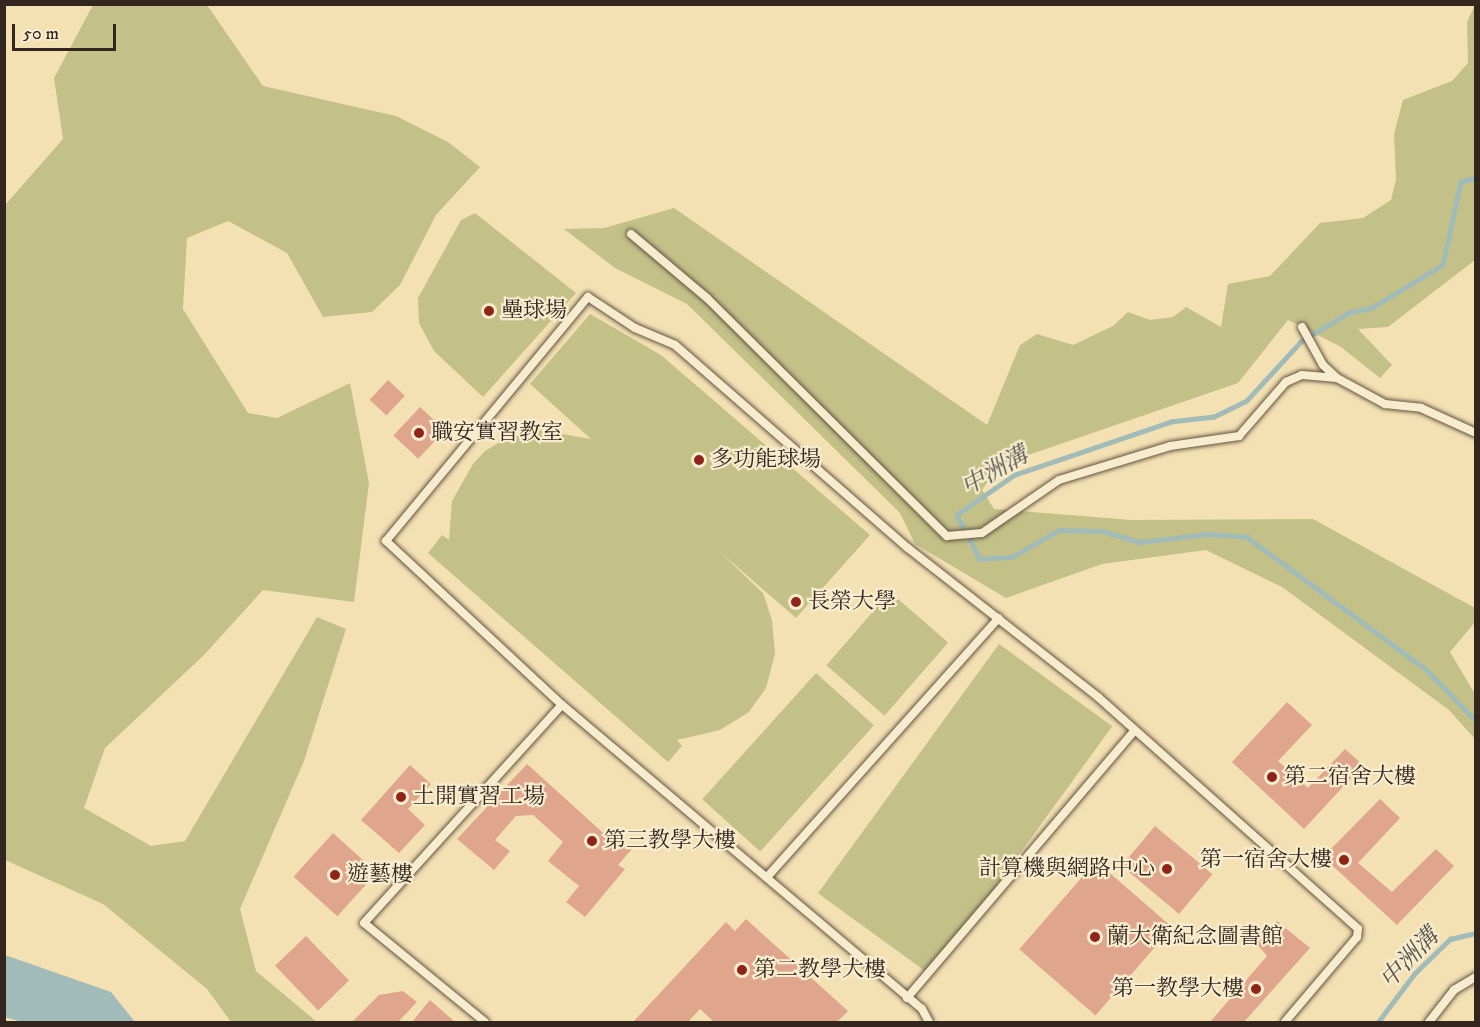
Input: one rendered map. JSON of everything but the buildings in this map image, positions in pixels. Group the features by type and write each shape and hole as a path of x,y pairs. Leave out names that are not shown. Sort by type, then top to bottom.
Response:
{"lane":[{"path":"631,234 707,298 947,536 982,533 1059,480 1170,446 1239,436 1286,382 1302,375 1336,378"},
{"path":"929,1023 922,1009 768,876 562,705 386,541 588,297 635,328 675,345 909,548 999,618 1134,731 1358,929 1357,937 1285,1023"},
{"path":"1302,327 1323,365 1336,378 1385,404 1421,408 1476,434"},
{"path":"768,876 999,618"},
{"path":"485,1023 363,923 562,705"},
{"path":"907,998 1134,731"},
{"path":"1429,1023 1454,990 1476,976"}],"shaded area":[{"path":"93,5 207,5 263,86 396,116 448,142 480,167 436,215 400,285 372,312 323,317 287,253 228,221 187,238 183,309 248,413 277,418 350,383 369,483 354,602 263,590 203,656 105,748 84,808 151,846 185,841 317,617 346,629 304,761 240,909 256,971 317,1022 231,1022 207,989 103,904 5,860 5,205 63,139 54,78"},
{"path":"1475,5 1475,260 1388,327 1358,329 1392,365 1380,378 1341,347 1288,320 1238,383 999,465 982,490 994,509 1132,520 1313,519 1475,608 1475,622 1450,652 1475,694 1475,739 1449,710 1282,587 1206,550 1102,564 1006,598 915,544 900,513 687,304 615,268 564,229 604,228 674,208 987,425 1020,345 1037,334 1073,345 1113,326 1128,312 1150,320 1173,317 1186,307 1221,327 1228,284 1270,276 1320,223 1363,218 1391,200 1396,179 1394,134 1403,100 1452,81 1468,63 1467,22"},
{"name":"壘球場","path":"475,213 576,293 483,397 434,351 419,323 418,298 461,220"},
{"path":"590,314 661,355 870,535 796,618 720,552 763,593 772,620 775,654 766,688 749,712 720,730 677,740 682,746 668,762 428,553 442,535 449,540 452,501 473,464 485,451 505,439 540,430 591,439 530,384"},
{"path":"890,592 948,643 884,716 826,665"},
{"path":"999,644 1112,726 931,975 818,893"},
{"path":"816,673 874,725 760,852 702,799"}],"water":[{"path":"5,955 111,992 135,1022 22,1022 5,1017"}],"waterway":[{"name":"中洲溝","path":"1476,178 1461,182 1443,265 1372,308 1349,313 1301,342 1247,401 1214,417 1171,422 1015,475 957,515 980,559 1012,557 1059,530 1103,531 1140,542 1208,534 1247,537 1428,671 1476,721"},
{"name":"中洲溝","path":"1378,1022 1415,973 1450,939 1476,933"}],"place":[{"name":"壘球場","path":"489,311"},
{"name":"職安實習教室","path":"419,433"},
{"name":"多功能球場","path":"699,460"},
{"name":"長榮大學","path":"796,602"},
{"name":"第二宿舍大樓","path":"1272,777"},
{"name":"土開實習工場","path":"401,797"},
{"name":"第三教學大樓","path":"592,841"},
{"name":"第一宿舍大樓","path":"1344,860"},
{"name":"計算機與網路中心","path":"1167,869"},
{"name":"遊藝樓","path":"335,875"},
{"name":"蘭大衛紀念圖書館","path":"1095,937"},
{"name":"第二教學大樓","path":"742,970"},
{"name":"第一教學大樓","path":"1256,989"}]}
